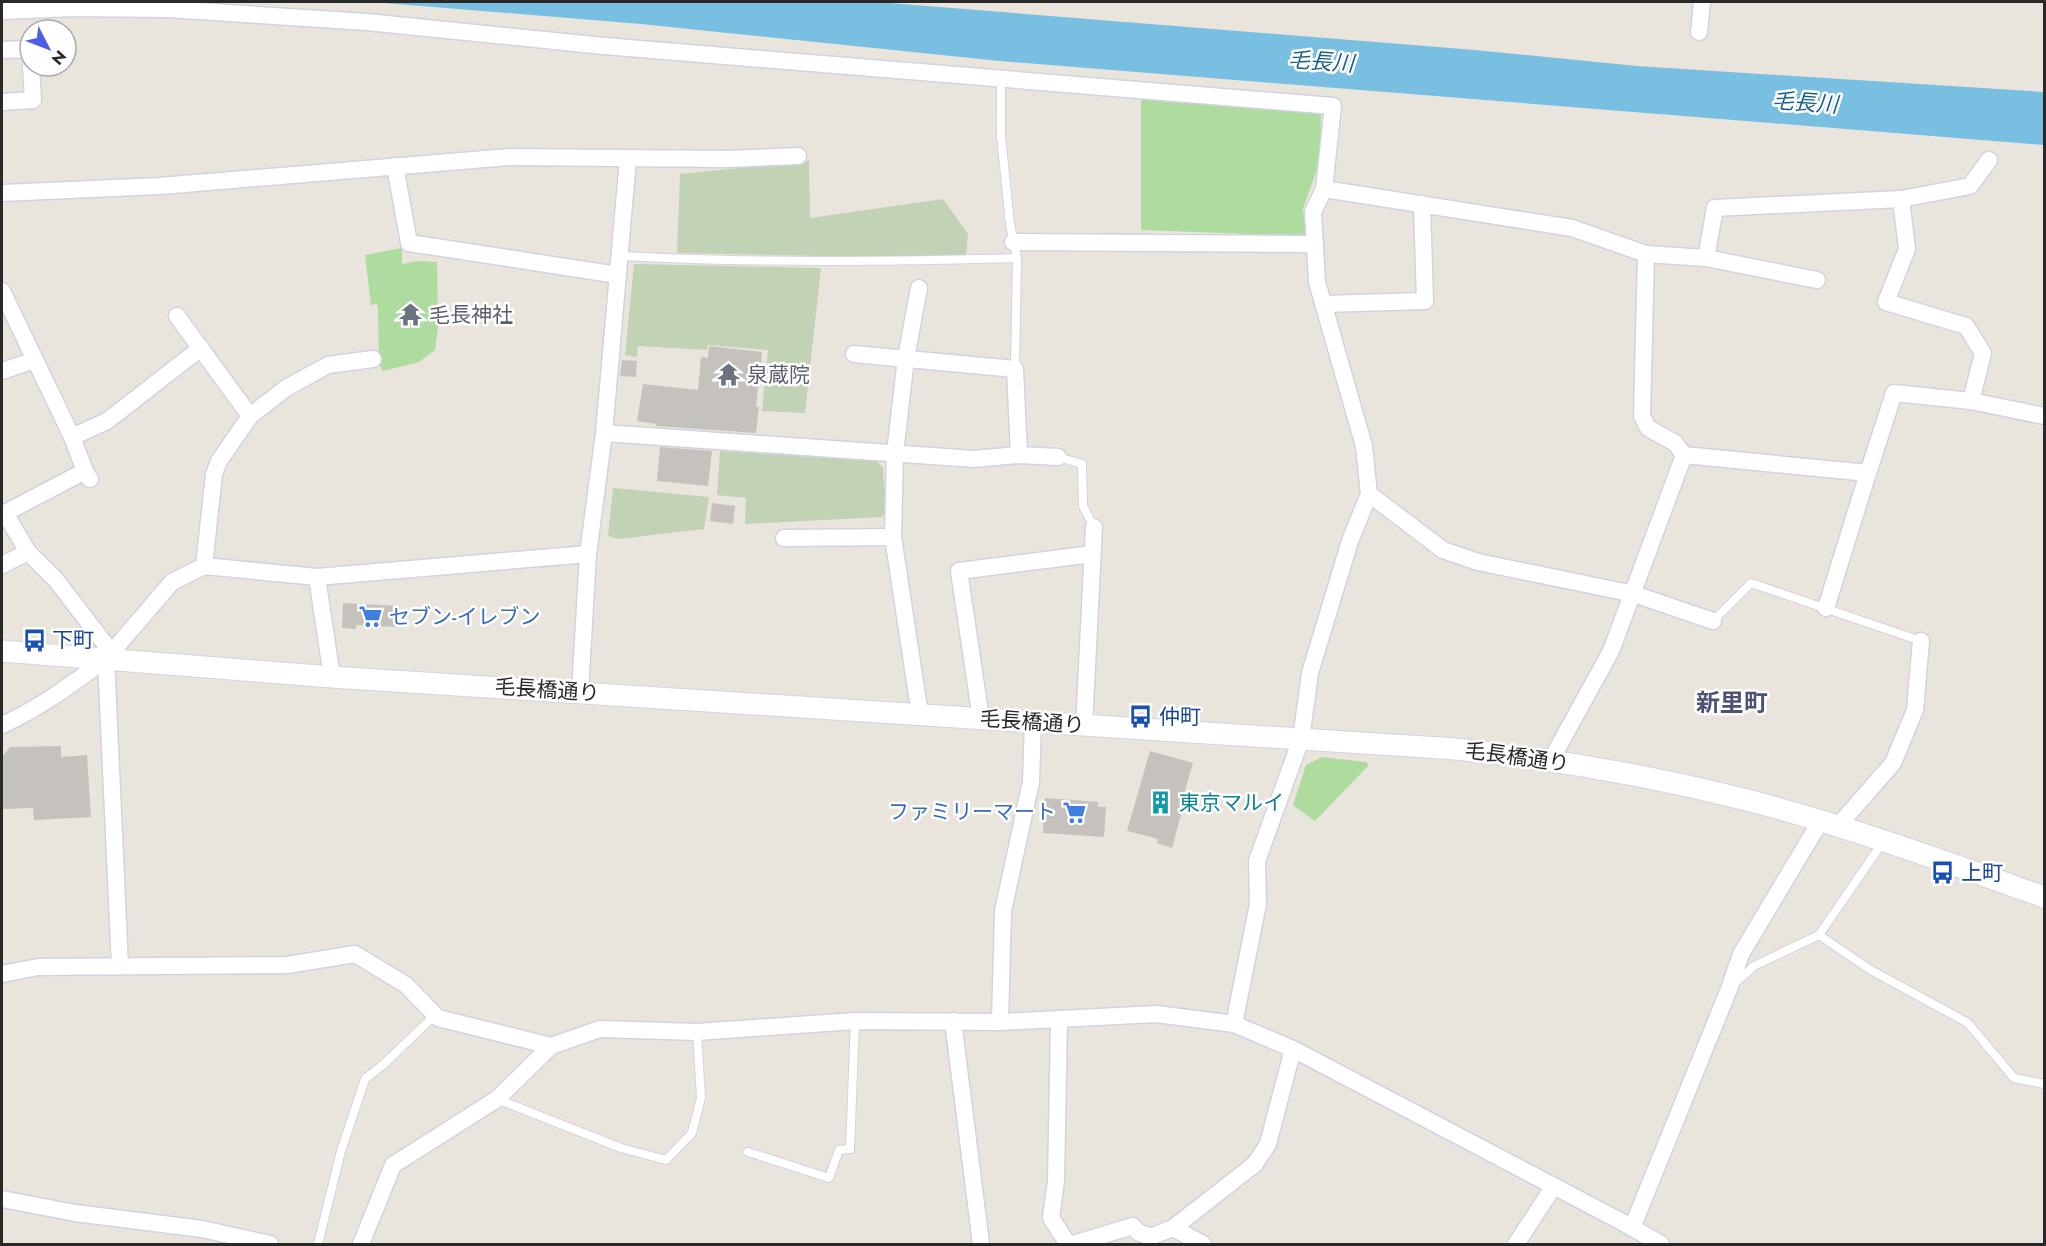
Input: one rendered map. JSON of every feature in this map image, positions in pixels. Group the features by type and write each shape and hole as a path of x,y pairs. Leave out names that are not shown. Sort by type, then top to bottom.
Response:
{"street":[{"path":"1699,32 1702,2"},
{"path":"2,12 74,8 166,9 367,22 1001,80 1333,106 1324,189 1313,212 1317,282 1364,446 1369,494 1350,541 1310,673 1301,739 1257,861 1258,903 1234,1024"},
{"path":"2,50 18,50"},
{"path":"2,102 33,100 32,78"},
{"path":"2,193 160,186 510,157 727,159 798,156"},
{"path":"580,692 588,554 604,433 628,159"},
{"path":"1706,258 1715,208 1901,199 1970,186 1989,160"},
{"path":"395,166 409,243 618,275"},
{"path":"1324,189 1572,228 1646,254 1706,258 1817,280"},
{"path":"1901,199 1907,249 1886,302 1966,326 1983,353 1971,401"},
{"path":"1323,304 1425,301 1422,204"},
{"path":"1015,250 1315,244"},
{"path":"1646,254 1642,416 1648,428 1675,443 1684,455 1868,473"},
{"path":"919,288 906,358 894,453 893,537 920,715"},
{"path":"2,291 72,437 88,476 5,513 28,552 56,580 109,656 120,966"},
{"path":"177,316 250,416"},
{"path":"72,437 107,421 201,348"},
{"path":"854,354 1015,369 1020,455"},
{"path":"204,566 214,474 219,462 250,416 286,388 328,365 373,359"},
{"path":"2,371 35,360"},
{"path":"1826,608 1894,393 1971,401 2044,416"},
{"path":"604,433 974,459 1020,455 1058,457"},
{"path":"1551,760 1611,651 1684,455"},
{"path":"1369,494 1443,549 1478,562 1634,594 1713,621"},
{"path":"1083,726 1094,527"},
{"path":"784,538 893,537"},
{"path":"2,566 28,552"},
{"path":"2,725 27,714 52,698 109,656 172,582 204,566 317,577 588,554"},
{"path":"981,719 959,571 1092,555"},
{"path":"317,577 332,677"},
{"path":"1632,1228 1741,954 1828,825 1893,763 1915,710 1921,641"},
{"name":"毛長橋通り","path":"2,651 109,656 332,677 1456,749 1551,760 1727,796 1883,842 2044,897"},
{"path":"1000,1022 1003,911 1031,782 1033,722"},
{"path":"2,974 38,967 287,965 355,954 406,985 438,1018 551,1046"},
{"path":"362,1245 393,1165 497,1099 551,1046 600,1029 697,1032 855,1021 1000,1022 1156,1014 1234,1024 1293,1049 1661,1245"},
{"path":"1059,1019 1056,1181 1050,1218 1068,1245"},
{"path":"953,1022 981,1245"},
{"path":"1073,1245 1133,1226 1149,1241 1173,1228 1255,1164 1268,1144 1293,1049"},
{"path":"1516,1245 1554,1186"},
{"path":"2,1199 75,1212 202,1229 270,1245"},
{"path":"1173,1228 1203,1245"}],"lane":[{"path":"1001,80 1001,136 1015,250 1015,369"},
{"path":"621,256 850,261 1015,250"},
{"path":"1058,457 1082,464 1083,506 1094,527"},
{"path":"1713,621 1751,583 1921,641"},
{"path":"1729,989 1754,966 1819,935 1883,842"},
{"path":"1819,935 1869,969 1968,1023 2014,1078 2044,1084"},
{"path":"318,1245 341,1151 365,1079 435,1015"},
{"path":"748,1152 829,1178 839,1150 850,1149 855,1021"},
{"path":"497,1099 621,1148 666,1160 692,1133 701,1098 697,1032"}],"green space":[{"path":"1141,97 1321,113 1320,161 1303,209 1307,236 1141,230"},
{"path":"809,161 810,218 943,199 968,234 966,256 677,253 680,174"},
{"path":"402,248 402,264 417,261 437,262 438,327 435,350 419,362 383,371 379,364 378,308 377,304 371,305 365,255"},
{"path":"634,264 821,268 805,413 762,411 768,350 708,345 707,350 638,346 637,357 625,355"},
{"path":"720,451 877,461 883,468 886,512 882,517 745,524 746,498 717,495"},
{"path":"613,488 709,497 704,529 618,539 608,536"},
{"path":"1322,757 1366,762 1369,765 1315,821 1293,805 1306,765"}],"water":[{"name":"毛長川","path":"372,2 877,2 1475,50 1637,66 2044,92 2044,145 1000,61 641,24"}],"building":[{"path":"709,346 762,352 756,407 759,407 756,433 656,426 656,424 637,421 643,384 698,390 701,357 708,358"},
{"path":"622,360 637,361 636,377 620,376"},
{"path":"660,447 712,451 708,486 657,481"},
{"path":"712,503 735,506 733,524 710,521"},
{"path":"343,603 400,606 399,627 356,625 356,629 342,628"},
{"path":"61,746 61,757 87,755 91,817 34,820 33,808 2,809 2,757 10,747"},
{"name":"東京マルイ","path":"1150,751 1193,763 1184,794 1190,796 1185,812 1182,811 1172,848 1157,843 1158,839 1127,831"},
{"path":"1045,798 1098,802 1098,807 1106,807 1104,837 1043,833"}],"place":[{"name":"毛長神社","path":"411,315"},
{"name":"泉蔵院","path":"729,375"},
{"name":"セブン-イレブン","path":"371,617"},
{"name":"下町","path":"34,640"},
{"name":"仲町","path":"1141,717"},
{"name":"東京マルイ","path":"1161,803"},
{"name":"ファミリーマート","path":"1074,812"},
{"name":"上町","path":"1943,873"}],"district":[{"name":"新里町","path":"1732,702"}]}
